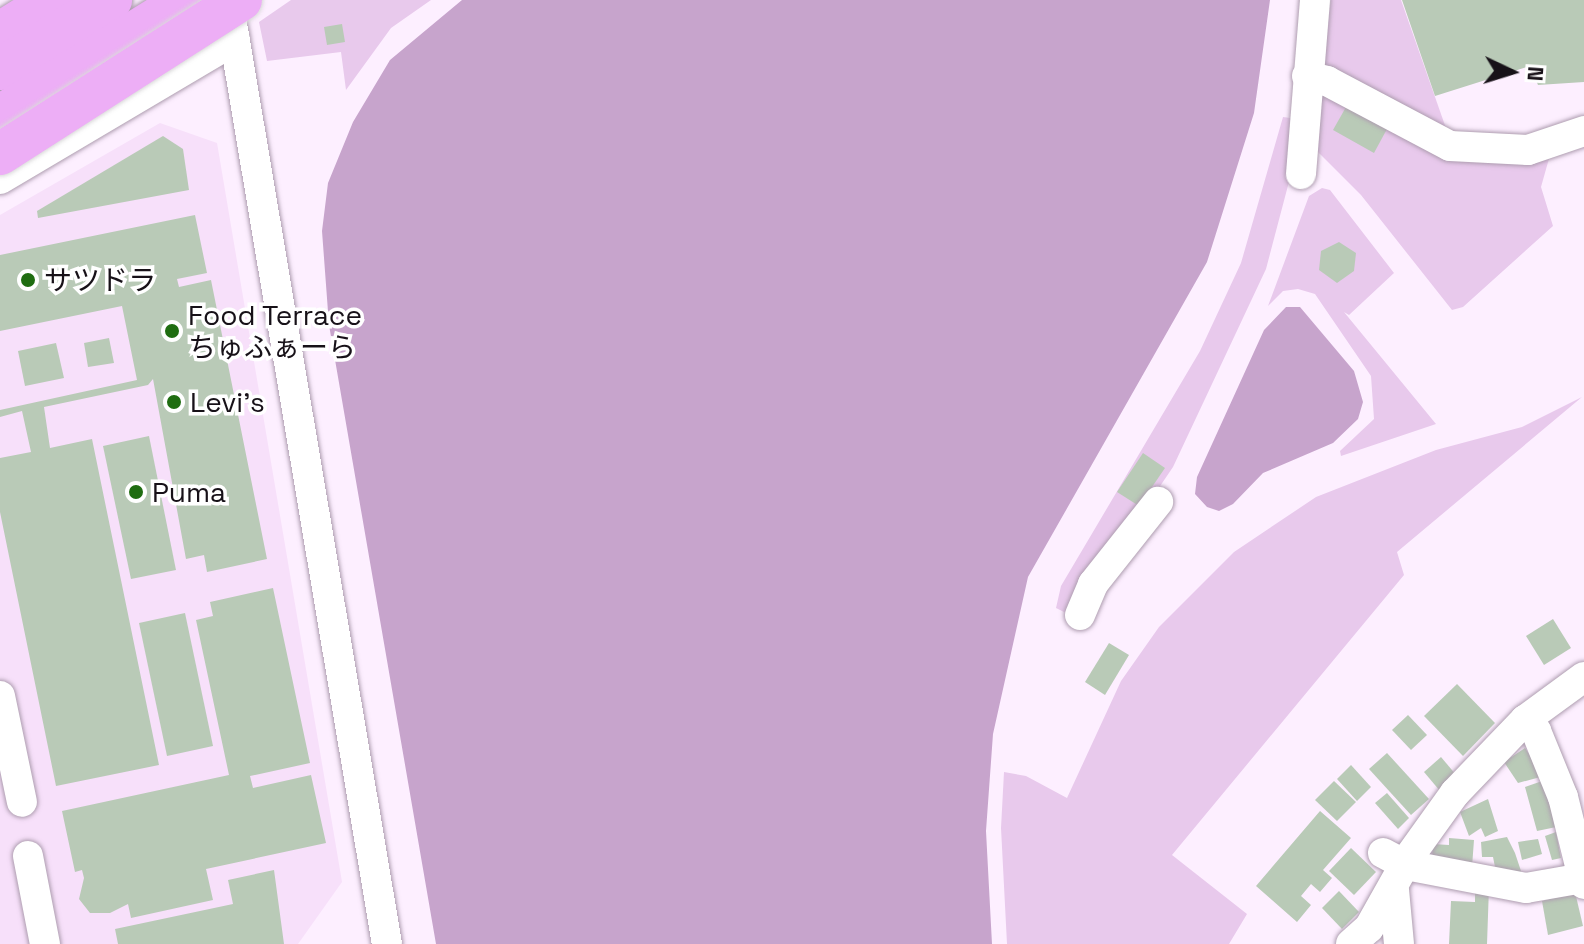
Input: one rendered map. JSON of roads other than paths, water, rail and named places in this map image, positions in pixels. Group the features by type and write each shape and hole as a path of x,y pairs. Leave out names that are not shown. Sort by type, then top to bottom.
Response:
{"highway":[{"path":"0,33 53,0"},
{"path":"0,69 111,0"},
{"path":"0,116 186,0"},
{"path":"0,154 238,20"}],"street":[{"path":"0,11 18,0"},
{"path":"228,0 238,20 387,944"},
{"path":"1301,174 1315,0"},
{"path":"0,179 238,20"},
{"path":"1307,76 1327,81 1450,146 1528,150 1584,131"},
{"path":"1080,615 1093,584 1158,502"},
{"path":"1351,944 1369,928 1394,870 1455,793 1525,720 1584,677"},
{"path":"0,696 22,802"},
{"path":"1394,870 1526,888 1583,881 1563,797 1536,731 1525,720"},
{"path":"28,856 45,944"},
{"path":"1394,870 1399,944"}],"place":[{"name":"サツドラ","path":"28,280"},
{"name":"Food Terrace ちゅふぁーら","path":"172,331"},
{"name":"Levi's","path":"174,402"},
{"name":"Puma","path":"136,492"}]}
